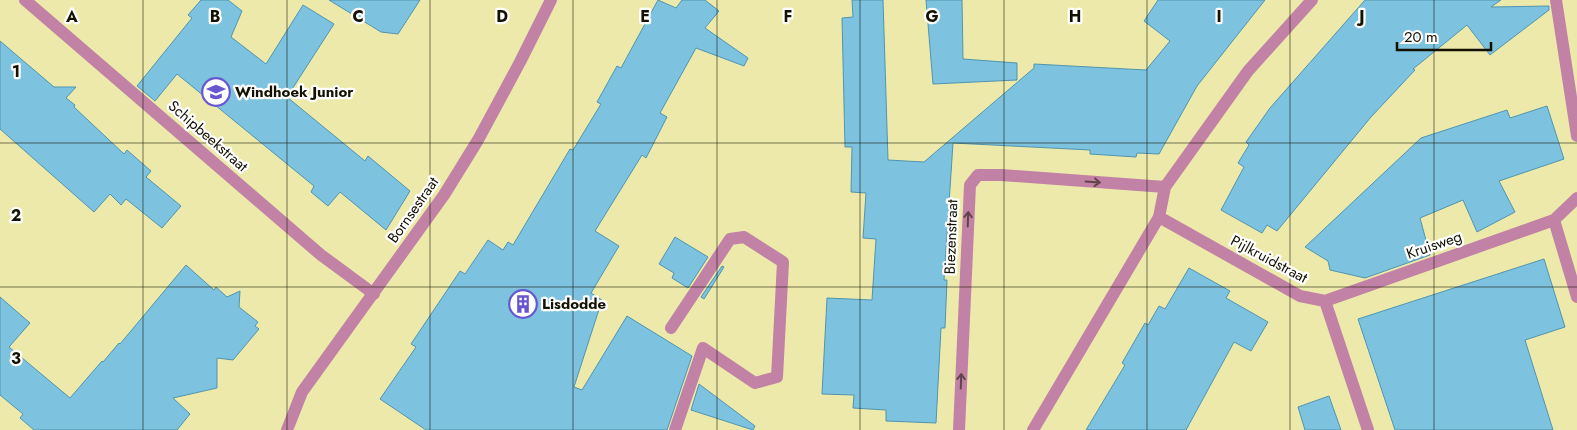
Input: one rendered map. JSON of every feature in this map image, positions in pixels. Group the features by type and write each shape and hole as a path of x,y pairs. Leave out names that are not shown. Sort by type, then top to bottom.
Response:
{"street":[{"name":"Schipbeekstraat","path":"25,0 321,255 374,294"},
{"name":"Bornsestraat","path":"287,430 302,392 444,195 478,140 551,0"},
{"path":"1033,430 1159,217 1165,187 1248,71 1312,0"},
{"path":"1556,0 1577,136"},
{"name":"Biezenstraat","path":"959,430 970,184 978,175 1001,175 1165,187"},
{"path":"1577,198 1554,220 1577,297"},
{"name":"Pijlkruidstraat","path":"1159,217 1300,296 1325,301"},
{"name":"Kruisweg","path":"1325,301 1554,220"},
{"path":"671,328 730,239 744,237 783,262 777,377 755,384 703,348 675,430"},
{"path":"1325,301 1368,430"}],"building":[{"path":"201,0 228,0 242,11 231,37 266,64 303,5 334,24 287,97 365,161 368,156 410,191 386,230 340,192 328,206 311,192 314,186 177,74 155,101 137,86 192,18 188,15"},
{"path":"329,0 420,0 398,34 381,32"},
{"name":"Lisdodde","path":"658,0 676,8 682,0 705,0 719,11 705,28 748,58 744,66 696,48 660,113 667,117 646,158 642,155 595,231 619,246 591,293 602,300 574,387 582,390 627,316 692,356 667,430 426,430 380,399 416,347 411,344 460,271 465,274 488,240 503,250 508,242 513,245 570,149 573,150 601,104 597,102 617,66 621,68"},
{"path":"852,0 883,0 888,160 924,162 1034,68 1034,64 1146,70 1170,41 1144,21 1158,0 1265,0 1197,86 1159,154 1137,153 1136,157 1090,154 1090,150 953,143 944,280 947,280 945,328 941,328 936,423 886,421 886,410 853,408 854,395 822,394 827,298 872,300 876,239 863,238 866,193 851,192 852,147 845,147 842,18 853,17"},
{"path":"926,0 962,0 963,59 1017,63 1017,80 933,84"},
{"path":"1365,0 1501,0 1491,7 1549,6 1549,10 1490,55 1467,25 1413,69 1415,70 1371,117 1277,231 1267,225 1262,233 1221,210 1244,167 1238,163 1249,145 1246,142 1270,108"},
{"path":"0,41 54,87 76,87 66,98 75,105 74,107 124,154 127,150 151,171 146,177 181,206 162,228 126,199 121,205 110,194 94,212 0,129"},
{"path":"1547,106 1564,159 1499,181 1515,212 1477,232 1463,200 1420,218 1430,255 1365,278 1330,270 1328,261 1305,247 1421,138 1507,110 1510,118"},
{"path":"675,237 708,257 688,288 672,278 674,273 659,264"},
{"path":"1544,259 1565,327 1525,340 1553,430 1395,430 1358,319"},
{"path":"186,265 214,290 216,287 227,297 240,291 239,307 258,322 255,326 259,329 233,360 217,358 217,388 173,398 190,414 177,430 34,430 20,418 23,414 0,395 0,297 30,323 9,347 70,398 102,361 120,344"},
{"path":"722,266 724,267 704,299 701,297"},
{"path":"1189,268 1230,291 1226,298 1268,322 1251,351 1234,342 1186,430 1086,430 1125,365 1122,363 1145,323 1148,325 1159,306 1165,309"},
{"path":"699,384 755,426 753,430 691,410"},
{"path":"1329,396 1341,430 1305,430 1298,407"}],"place":[{"name":"Windhoek Junior","path":"216,92"},
{"name":"Lisdodde","path":"523,304"}]}
